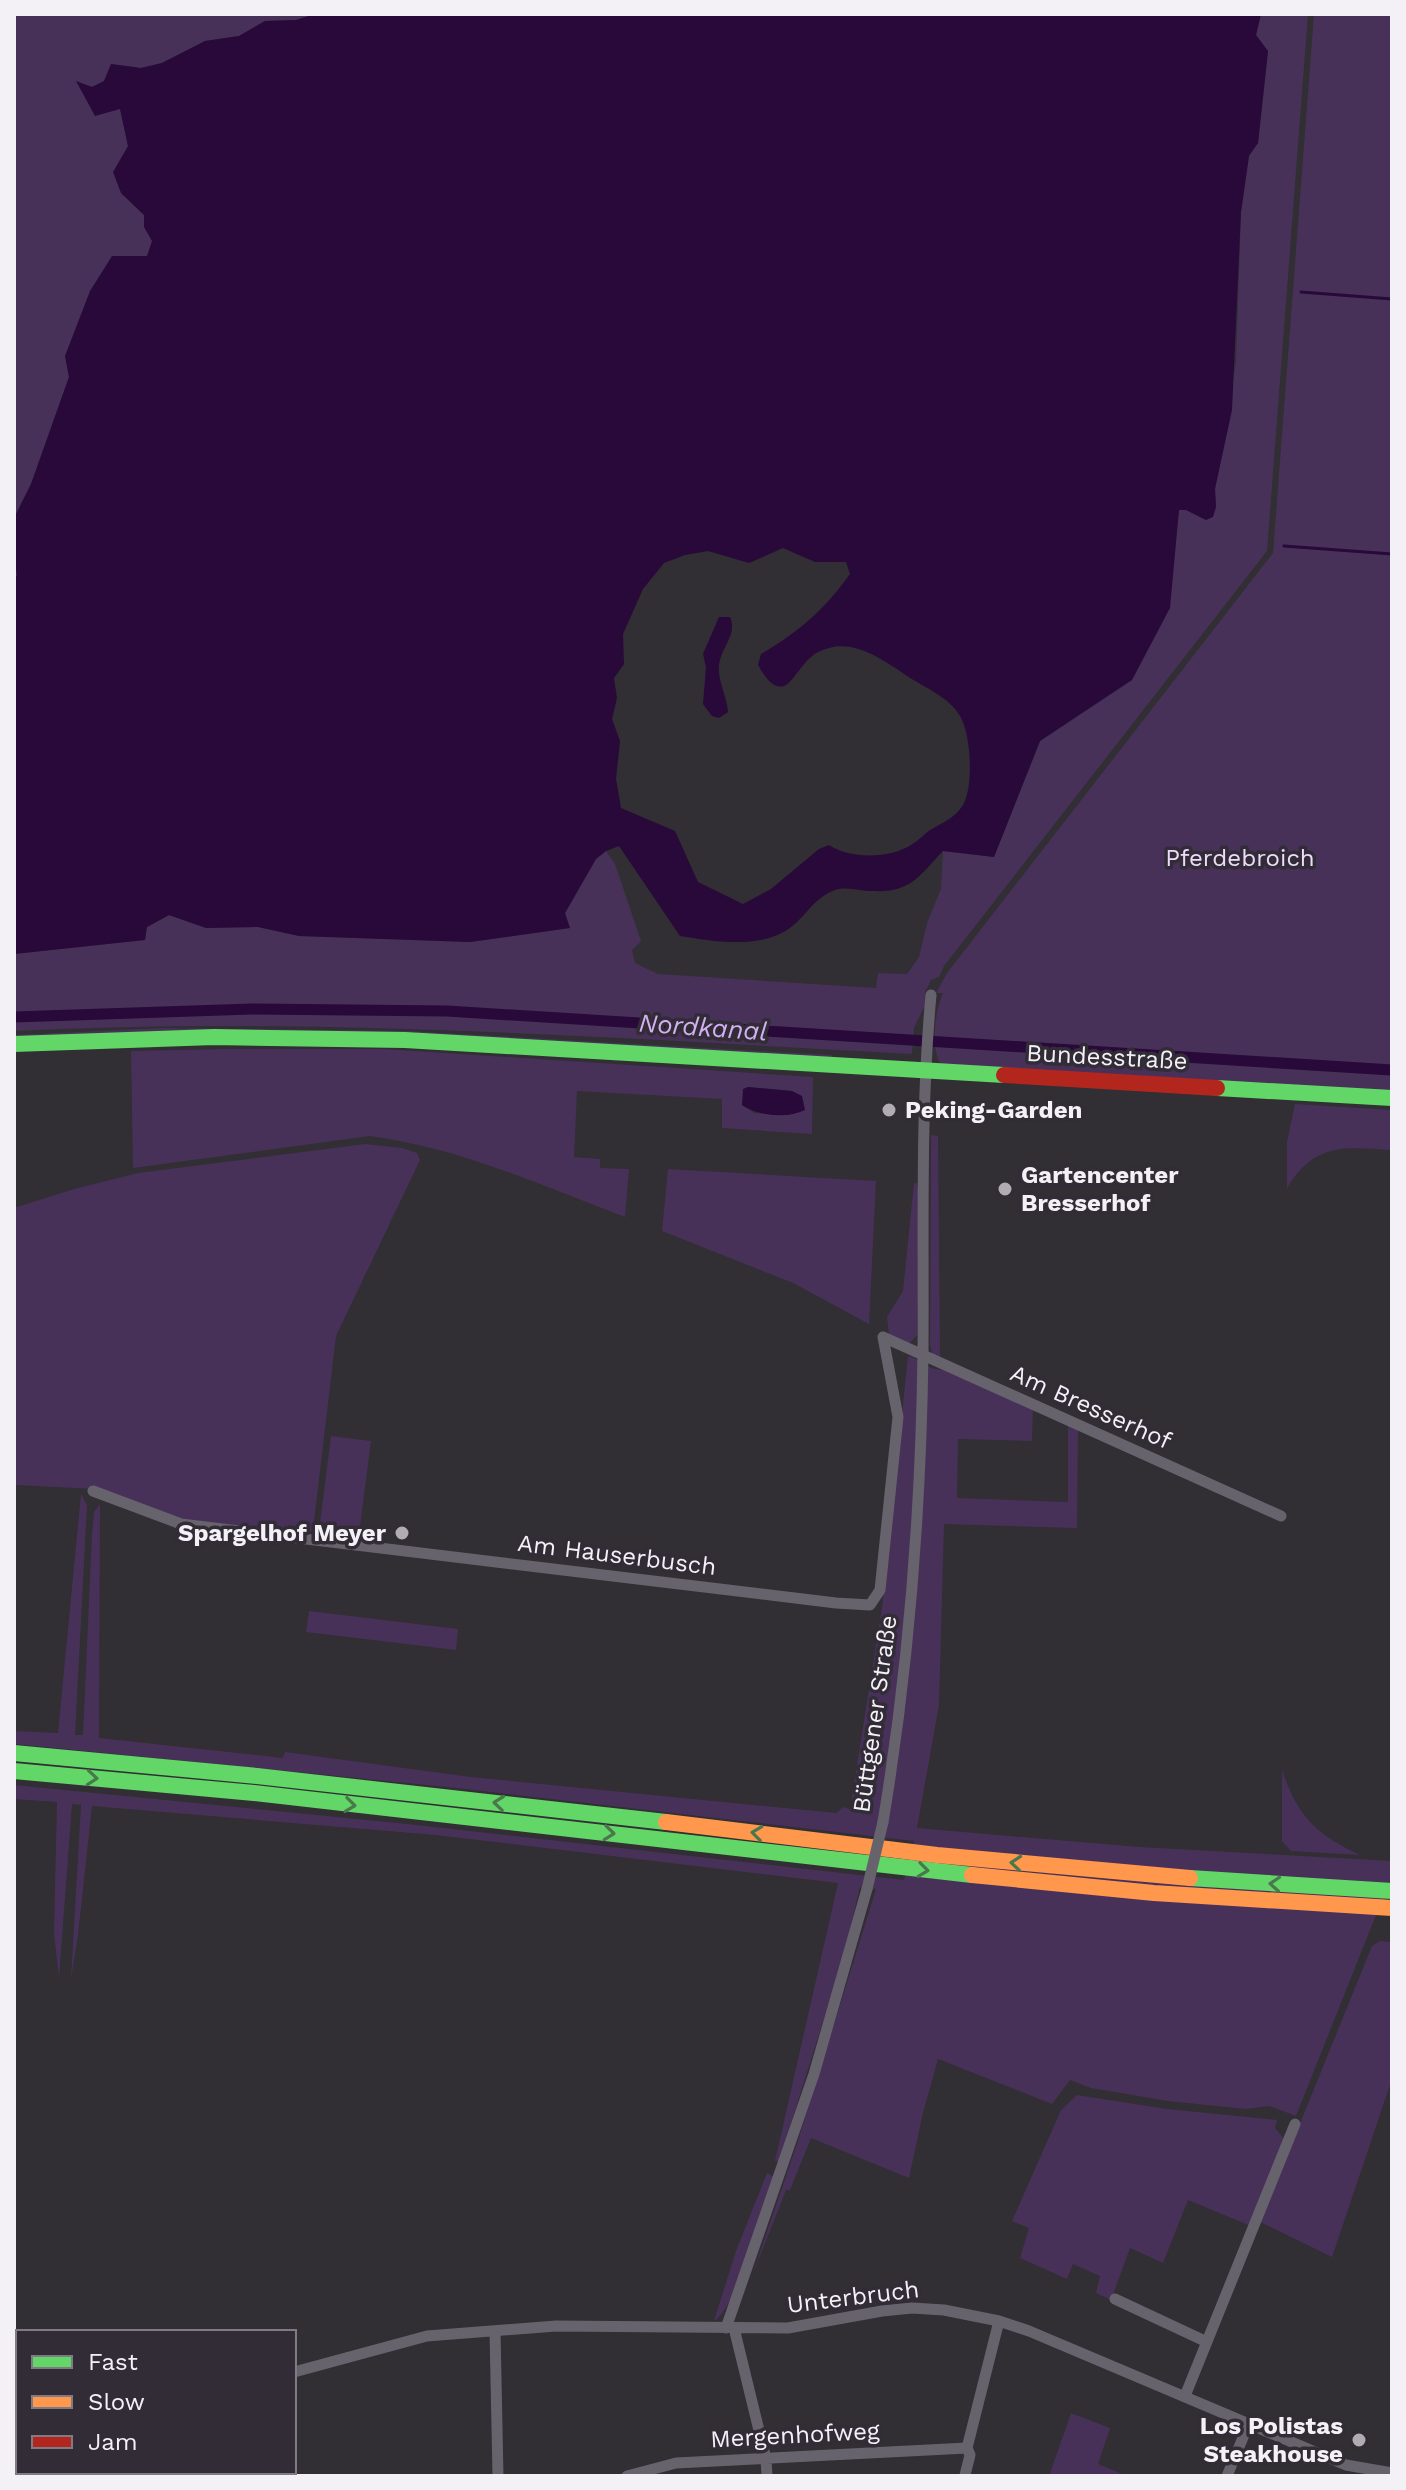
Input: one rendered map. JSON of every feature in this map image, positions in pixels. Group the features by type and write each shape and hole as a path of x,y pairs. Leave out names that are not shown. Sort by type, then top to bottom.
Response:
{"main road":[{"name":"Bundesstraße","path":"14,1044 214,1037 368,1039 1392,1098"},
{"path":"14,1753 257,1776 937,1855 1152,1875 1392,1891"},
{"path":"14,1771 254,1793 937,1872 1154,1893 1392,1908"}],"street":[{"name":"Büttgener Straße","path":"730,2328 814,2074 867,1889 883,1822 899,1724 912,1606 923,1356 926,1069 931,995"},
{"name":"Am Bresserhof","path":"883,1337 1281,1516"},
{"name":"Am Hauserbusch","path":"93,1491 181,1524 870,1605 880,1590 898,1417 883,1337"},
{"path":"1185,2396 1295,2124"},
{"path":"1115,2299 1207,2342"},
{"name":"Unterbruch","path":"296,2371 427,2336 556,2326 788,2328 882,2311 912,2308 944,2310 999,2321 1346,2465 1392,2473"},
{"path":"965,2475 970,2455 967,2448 999,2321"},
{"path":"730,2328 766,2459 767,2476"},
{"path":"495,2331 498,2476"},
{"path":"1227,2476 1249,2423"},
{"name":"Mergenhofweg","path":"627,2476 676,2463 967,2448"}],"green space":[{"path":"14,14 315,14 296,20 265,21 239,36 205,41 162,63 141,68 112,64 104,81 92,87 77,82 120,109 128,146 121,193 144,215 144,227 153,241 147,256 65,356 69,377 31,484 14,518"},
{"path":"1261,14 1308,14 1267,551 944,966 939,977 931,980 925,992 925,1005 914,1028 912,1054 351,1027 126,1027 14,1031 14,954 144,940 147,927 169,915 206,928 258,927 299,936 470,942 569,928 565,913 596,859 606,851 615,864 641,941 632,950 635,963 658,974 876,988 878,973 907,974 919,957 927,923 941,889 943,851 994,857 1040,741 1131,680 1179,510 1186,510 1206,520 1216,507 1215,489 1236,362 1241,212 1249,155 1258,143 1268,52 1256,35"},
{"name":"Pferdebroich","path":"1314,14 1392,14 1392,1093 941,1065 935,1029 943,993 936,993 947,973 1273,553"},
{"path":"163,1028 407,1031 832,1055 831,1059 472,1038 14,1038 14,1035"},
{"path":"384,1049 813,1077 812,1134 722,1128 722,1099 577,1091 574,1157 600,1159 600,1168 629,1169 625,1217 468,1158 370,1136 133,1168 131,1051","holes":["747,1087 792,1091 802,1096 790,1115 754,1113 742,1105"]},
{"path":"1295,1104 1392,1110 1392,1150 1359,1148 1320,1155 1308,1162 1287,1188 1287,1142"},
{"path":"931,1135 938,1136 940,1359 933,1356 930,1345"},
{"path":"365,1144 402,1148 417,1153 420,1160 336,1336 313,1530 306,1535 182,1520 97,1489 14,1485 14,1208 138,1173"},
{"path":"668,1169 876,1181 869,1324 793,1283 662,1231"},
{"path":"914,1183 921,1195 917,1335 909,1344 889,1334 887,1317 903,1291"},
{"path":"908,1356 1033,1409 1032,1441 958,1439 957,1498 1068,1502 1068,1425 1078,1430 1077,1528 944,1524 939,1705 917,1828 1139,1847 1392,1861 1392,1884 1374,1920 1296,2116 1269,2106 1246,2109 1168,2101 1091,2088 1070,2080 1052,2104 938,2059 909,2178 811,2138 790,2190 786,2190 752,2276 797,2144 876,1889 860,1887 844,1955 779,2161 775,2161 838,1883 436,1835 92,1806 71,1979 81,1805 72,1804 59,1978 54,1934 57,1802 14,1799 14,1785 417,1825 904,1880 914,1841 457,1788 14,1744 14,1731 58,1733 81,1494 87,1505 75,1735 83,1735 92,1534 94,1512 100,1504 99,1738 283,1758 285,1752 471,1777 836,1813 843,1807 850,1809 882,1608"},
{"path":"331,1436 371,1441 358,1542 324,1538 319,1531"},
{"path":"309,1611 458,1629 456,1650 306,1632"},
{"path":"1282,1770 1295,1800 1310,1822 1360,1855 1291,1851 1282,1841"},
{"path":"1380,1941 1392,1942 1392,2079 1332,2257 1260,2222 1372,1946"},
{"path":"1077,2095 1167,2109 1277,2120 1275,2128 1286,2141 1251,2226 1188,2200 1163,2263 1130,2248 1111,2300 1096,2293 1100,2276 1073,2264 1067,2279 1020,2258 1029,2228 1012,2221 1061,2110"},
{"path":"767,2173 774,2177 749,2255 732,2297 714,2321 736,2251"},
{"path":"1071,2413 1110,2428 1098,2464 1127,2476 1049,2476"}],"shaded area":[{"path":"315,14 1261,14 1256,35 1268,51 1258,143 1249,156 1241,212 1232,410 1215,489 1213,517 1206,520 1186,510 1179,510 1170,608 1132,680 1040,741 994,857 943,851 905,886 885,891 835,890 819,899 786,931 758,941 726,942 680,936 619,846 596,859 565,913 570,928 470,942 299,936 258,927 206,928 169,915 147,927 145,940 14,954 14,581 17,575 14,518 31,484 69,377 65,356 90,291 112,256 147,256 152,241 144,227 144,215 121,193 113,172 128,146 120,109 95,116 76,81 92,87 104,81 111,64 141,68 162,63 205,41 239,36 265,21 296,20","holes":["783,548 815,562 846,562 850,574 810,619 761,654 758,665 762,672 776,686 784,686 813,655 832,647 858,649 883,660 941,696 960,716 967,735 969,786 960,810 902,850 870,856 848,853 829,845 819,849 771,889 743,904 698,882 675,831 621,808 616,779 620,741 612,719 617,698 614,678 624,664 623,634 643,589 664,563 685,555 708,551 749,563"]},
{"path":"719,617 730,617 732,629 719,666 728,712 719,718 712,716 703,704 706,667 703,654"},
{"path":"743,1089 792,1091 802,1096 805,1110 781,1115 749,1109 742,1105"}],"waterway":[{"path":"1301,292 1392,299"},
{"path":"1284,546 1392,554"},
{"name":"Nordkanal","path":"14,1017 252,1009 447,1011 1392,1070"}],"traffic: fast":[{"path":"14,1044 214,1037 405,1040 1004,1075"},
{"path":"1217,1088 1392,1098"},
{"path":"14,1753 257,1776 666,1822"},
{"path":"14,1771 254,1793 972,1875"},
{"path":"1190,1878 1392,1891"}],"traffic: slow":[{"path":"666,1822 937,1855 1190,1878"},
{"path":"972,1875 1154,1893 1392,1908"}],"traffic: jam":[{"path":"1004,1075 1217,1088"}],"place":[{"name":"Peking-Garden","path":"889,1110"},
{"name":"Gartencenter Bresserhof","path":"1005,1189"},
{"name":"Spargelhof Meyer","path":"402,1533"},
{"name":"Los Polistas Steakhouse","path":"1359,2440"}]}
